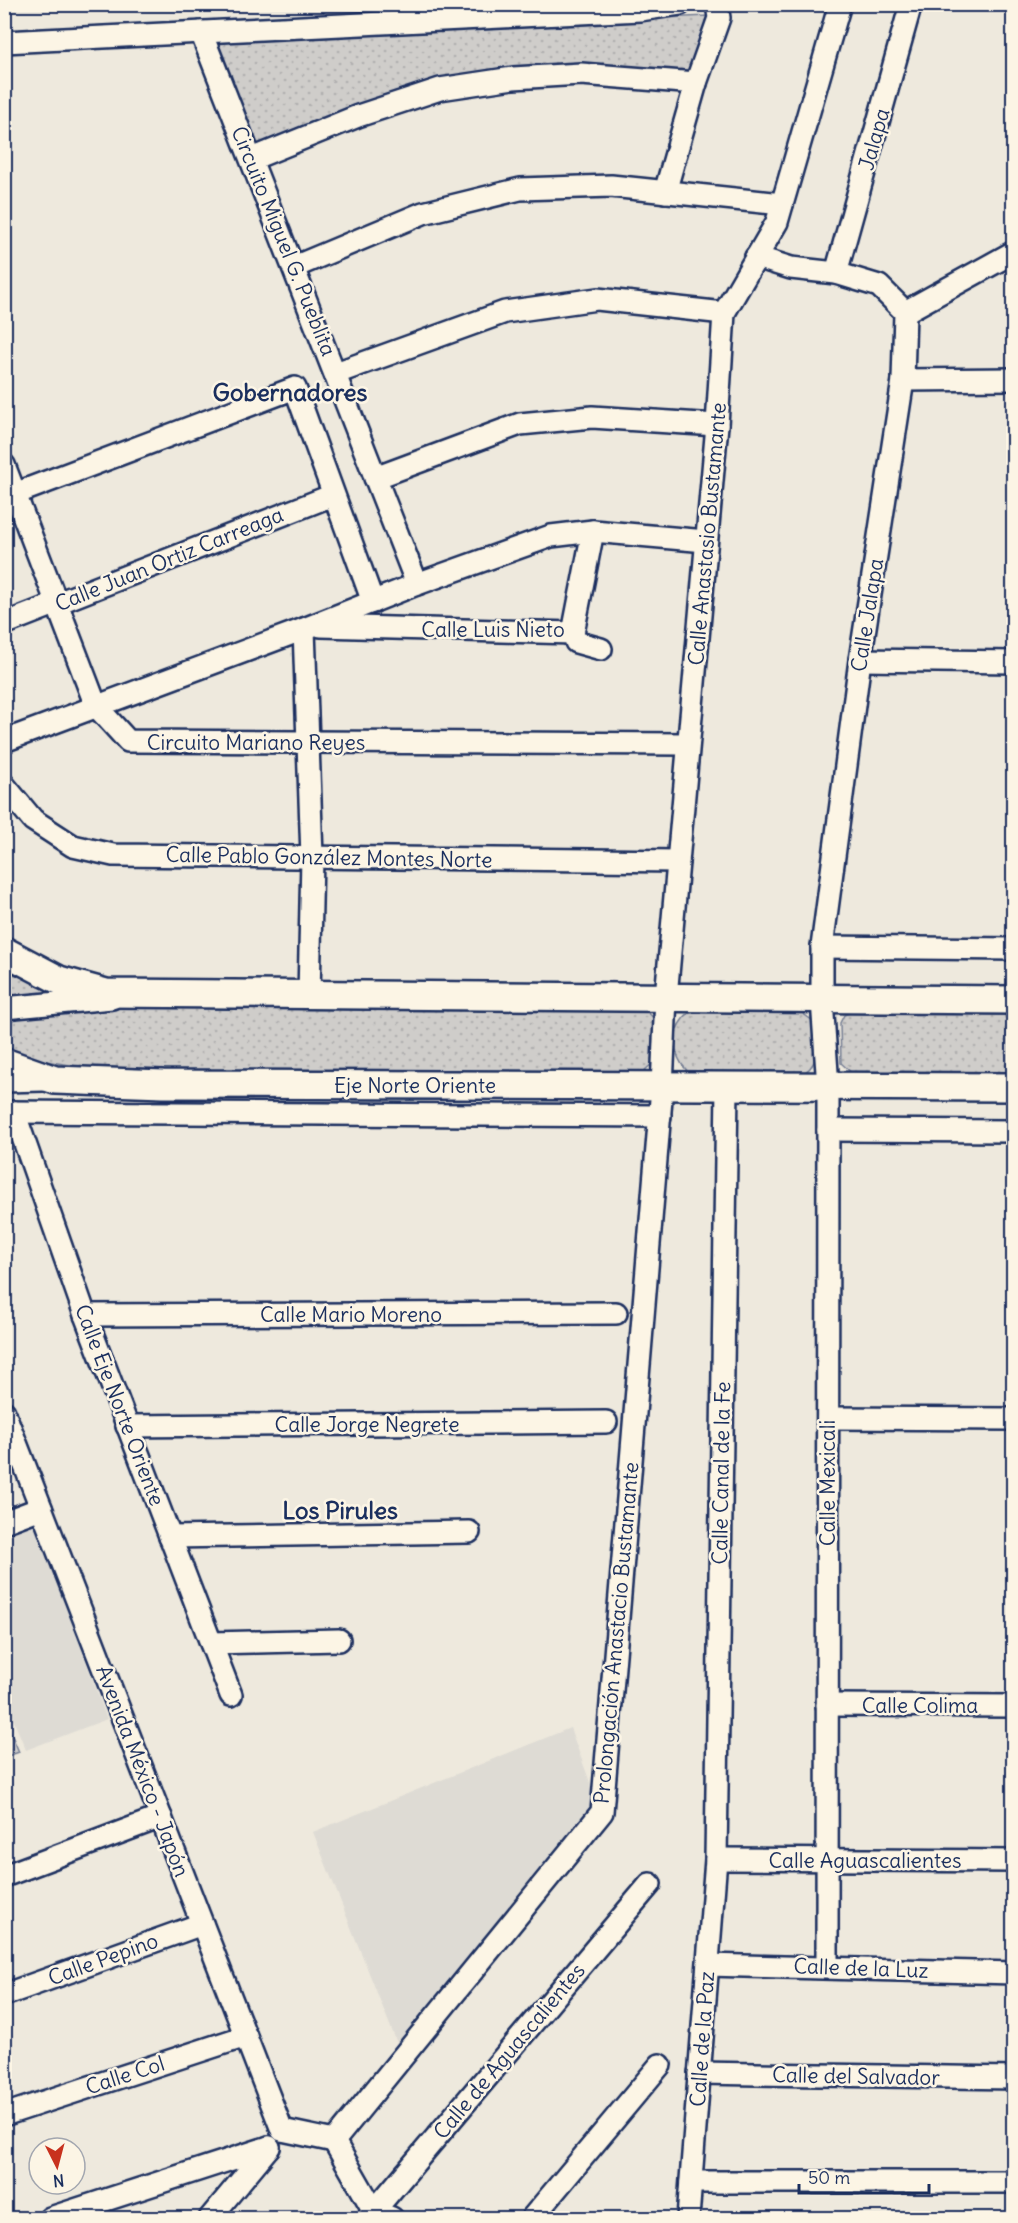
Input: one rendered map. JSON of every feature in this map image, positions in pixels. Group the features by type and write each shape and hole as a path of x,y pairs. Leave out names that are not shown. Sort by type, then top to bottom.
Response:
{"main road":[{"path":"4,951 59,980 106,993 1014,1000"},
{"name":"Eje Norte Oriente","path":"4,1062 55,1080 174,1084 1014,1087"}],"street":[{"path":"4,42 201,32 337,15 680,4"},
{"path":"665,192 696,83 720,18 717,4"},
{"name":"Calle Anastasio Bustamante","path":"662,1087 666,997 717,425 724,313 777,222 840,4"},
{"name":"Jalapa","path":"836,273 911,4"},
{"name":"Circuito Miguel G. Pueblita","path":"201,32 417,584"},
{"path":"252,159 358,116 440,89 513,78 581,74 696,83"},
{"path":"294,267 423,213 520,189 610,186 782,204"},
{"path":"756,257 791,268 836,273 879,286 904,312 1014,252"},
{"path":"336,373 505,312 597,299 724,313"},
{"name":"Calle Jalapa","path":"822,1000 822,946 860,660 903,380 904,312"},
{"path":"903,380 1014,379"},
{"path":"10,496 295,388 373,602"},
{"path":"375,478 520,424 592,417 717,425"},
{"name":"Circuito Mariano Reyes","path":"4,465 10,496 57,604 96,706 128,741 688,744"},
{"name":"Calle Juan Ortiz Carreaga","path":"4,624 333,495"},
{"name":"Calle Luis Nieto","path":"4,741 309,628 417,584 551,536 593,531 706,541"},
{"name":"Calle Luis Nieto","path":"309,628 573,633 593,531"},
{"path":"309,628 312,857 309,996"},
{"path":"573,633 576,642 601,649"},
{"path":"860,660 1014,662"},
{"name":"Calle Pablo González Montes Norte","path":"4,785 33,820 73,846 113,855 678,861"},
{"path":"822,946 1014,949"},
{"path":"4,1008 146,994"},
{"name":"Calle Mexicali","path":"822,1000 828,1087 827,1967"},
{"path":"4,1081 55,1080"},
{"name":"Prolongación Anastacio Bustamante","path":"333,2141 602,1812 662,1087"},
{"name":"Calle Canal de la Fe","path":"716,1859 727,1087"},
{"name":"Eje Norte Oriente","path":"9,1112 660,1116"},
{"name":"Calle Eje Norte Oriente","path":"9,1112 231,1695"},
{"path":"828,1130 1014,1131"},
{"name":"Calle Mario Moreno","path":"85,1316 616,1313"},
{"name":"Avenida México - Japón","path":"4,1412 282,2130"},
{"path":"828,1418 1014,1419"},
{"name":"Calle Jorge Negrete","path":"127,1426 606,1422"},
{"path":"4,1522 41,1508"},
{"path":"170,1537 469,1532"},
{"path":"211,1643 339,1640"},
{"name":"Calle Colima","path":"827,1705 1014,1706"},
{"path":"4,1876 161,1817"},
{"name":"Calle Aguascalientes","path":"716,1859 1014,1861"},
{"name":"Calle de la Paz","path":"688,2218 716,1859"},
{"name":"Calle de Aguascalientes","path":"378,2216 650,1884"},
{"name":"Calle Pepino","path":"4,1995 202,1924"},
{"name":"Calle de la Luz","path":"708,1965 1014,1973"},
{"name":"Calle Col","path":"4,2115 246,2036"},
{"path":"532,2218 660,2065"},
{"name":"Calle del Salvador","path":"699,2073 1014,2078"},
{"path":"210,2218 282,2130 333,2141 378,2216"},
{"path":"50,2218 268,2147"},
{"path":"691,2182 1014,2182"}],"shaded area":[{"path":"709,16 692,72 496,72 259,151 212,37"},
{"path":"4,970 70,995 646,1010 656,1021 655,1061 644,1071 634,1074 382,1071 188,1072 73,1066 5,1050"},
{"path":"695,1010 799,1011 813,1021 815,1060 807,1071 799,1074 693,1075 678,1058 675,1042 678,1026 685,1016"},
{"path":"858,1010 1013,1011 1013,1074 853,1074 841,1063 840,1023 844,1015"},
{"path":"33,1517 107,1719 26,1750 5,1700 4,1529"},
{"path":"4,1717 19,1752 5,1757 4,1757"},
{"path":"570,1728 601,1812 399,2048 313,1832"}],"district":[{"name":"Gobernadores","path":"290,392"},
{"name":"Los Pirules","path":"340,1510"}]}
